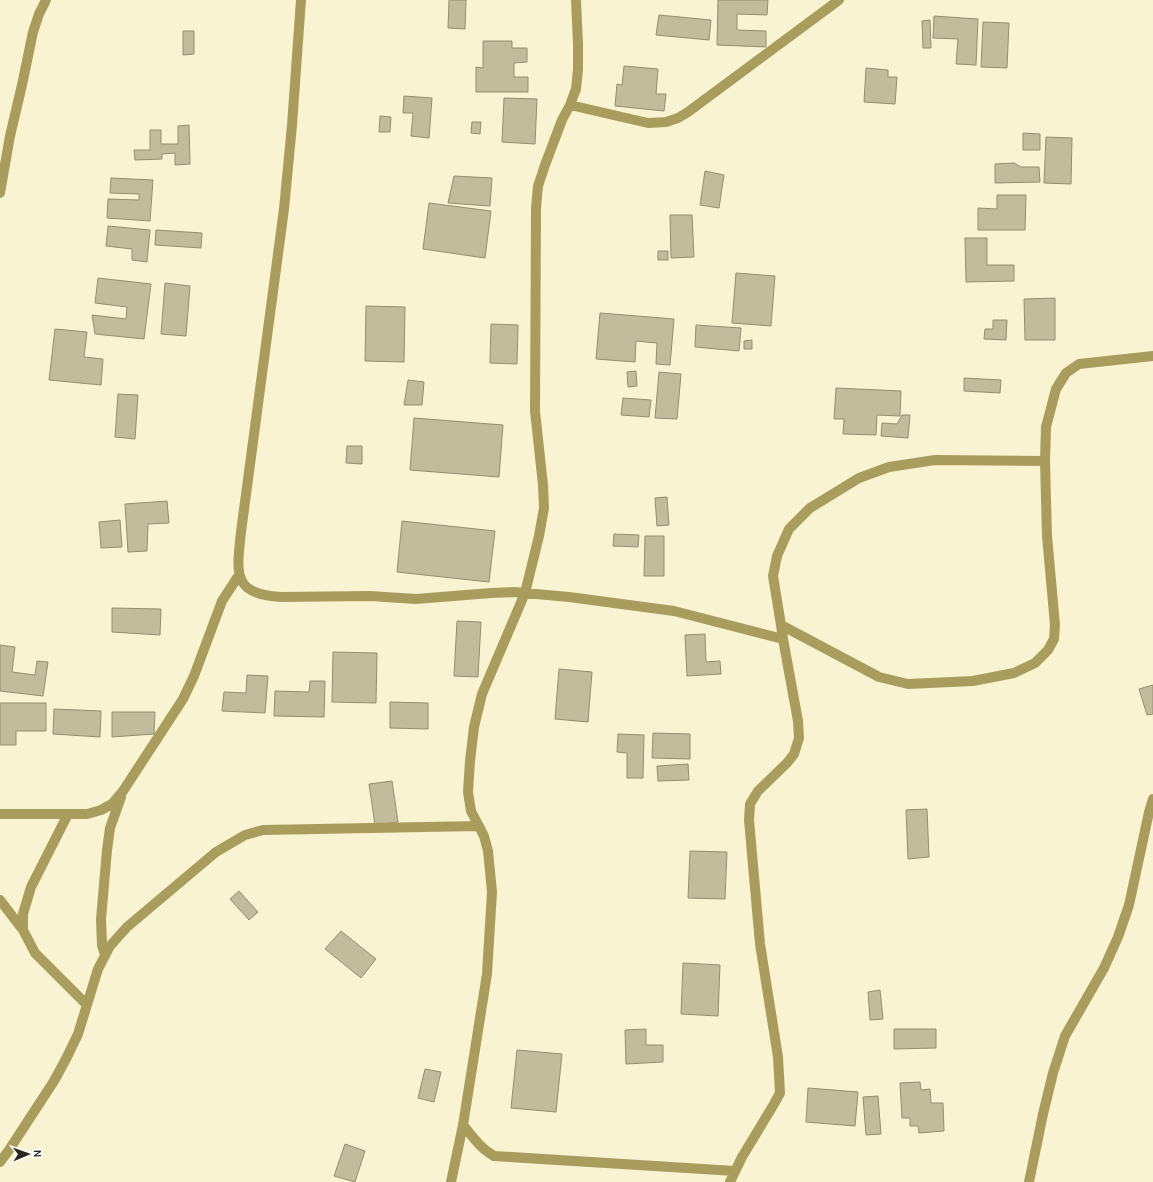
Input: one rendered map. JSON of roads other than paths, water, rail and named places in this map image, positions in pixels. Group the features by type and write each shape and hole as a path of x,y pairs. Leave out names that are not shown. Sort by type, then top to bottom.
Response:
{"street":[{"path":"0,193 10,136 33,32 39,14 46,0"},
{"path":"301,0 284,209 240,532 238,564 239,575 244,583 253,592 267,597 370,596 416,599 491,592 525,593 674,611 783,639"},
{"path":"451,1182 463,1125 487,974 492,892 488,851 484,836 471,811 468,792 470,761 474,727 482,694 525,593 539,536 544,508 536,411 536,208 538,186 545,165 576,89 578,69 576,0"},
{"path":"570,105 648,123 666,122 678,118 839,0"},
{"path":"781,625 879,677 908,684 973,680 1014,673 1035,663 1048,650 1054,639 1055,625 1047,536 1045,461 1046,426 1056,389 1066,373 1079,364 1153,356"},
{"path":"730,1182 742,1157 780,1093 778,1057 760,944 750,820 750,804 758,791 794,754 799,738 798,721 773,576 777,556 789,530 810,508 859,478 888,467 935,460 1045,461"},
{"path":"0,814 87,814 101,810 112,804 123,791 183,699 194,676 222,601 239,575"},
{"path":"105,955 102,945 102,920 108,838 123,791"},
{"path":"1029,1182 1053,1073 1065,1036 1104,968 1118,937 1129,906 1153,799"},
{"path":"23,930 23,914 31,887 68,814"},
{"path":"0,1162 54,1081 78,1034 98,969 110,946 127,927 216,852 245,835 263,830 479,826"},
{"path":"0,900 23,930 35,953 87,1005"},
{"path":"463,1125 488,1153 494,1156 735,1172"}]}
